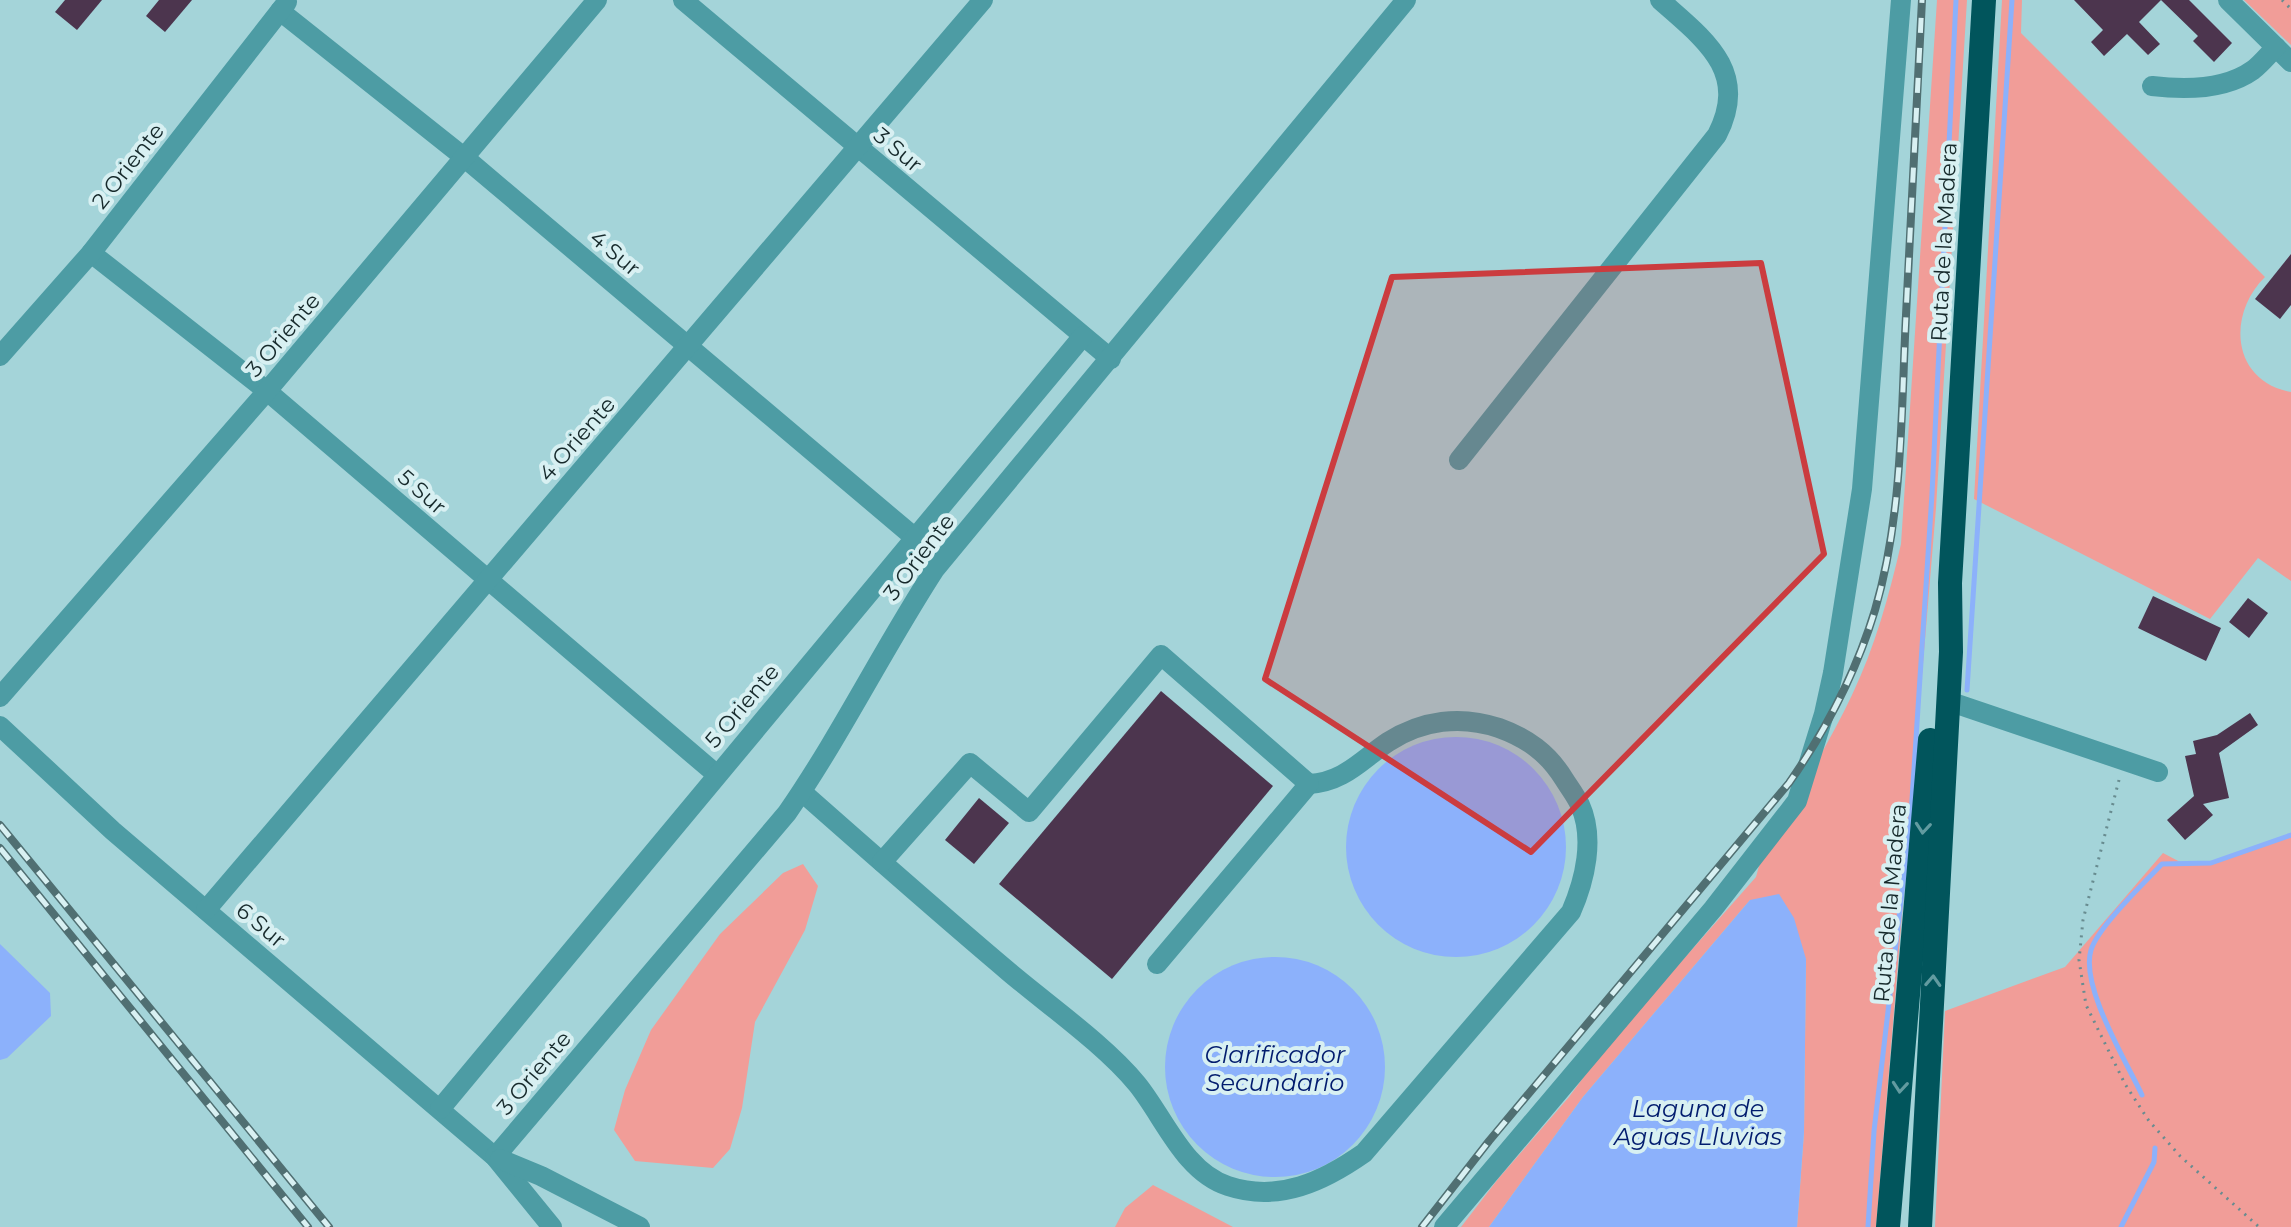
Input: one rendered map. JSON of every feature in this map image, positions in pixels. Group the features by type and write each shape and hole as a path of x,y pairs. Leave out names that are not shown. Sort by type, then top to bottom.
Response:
{"highway":[{"name":"Ruta de la Madera","path":"1920,1227 1948,701 1950,583 1984,0"},
{"name":"Ruta de la Madera","path":"1888,1227 1939,648 1950,583"}],"street":[{"name":"3 Oriente","path":"0,697 267,391 597,0"},
{"name":"3 Sur","path":"683,0 1111,359"},
{"name":"4 Oriente","path":"206,910 983,0"},
{"name":"3 Oriente","path":"495,1157 787,813 935,569 1406,0"},
{"path":"1459,460 1717,135 1727,115 1730,94 1724,68 1704,40 1660,0"},
{"path":"1444,1227 1713,909 1797,801 1803,787 1833,673 1862,489 1901,0"},
{"path":"2228,0 2291,62"},
{"name":"4 Sur","path":"284,5 914,537"},
{"name":"2 Oriente","path":"0,356 91,253 284,5"},
{"path":"2152,86 2190,88 2224,82 2253,70 2276,47"},
{"name":"5 Sur","path":"91,253 267,391 716,774"},
{"name":"5 Oriente","path":"440,1109 1083,336"},
{"path":"802,792 882,862 1108,1055 1136,1082 1176,1144 1196,1166 1226,1186 1261,1192 1302,1188 1334,1174 1364,1153 1571,912 1582,885 1587,845 1581,807 1558,769 1525,737 1479,722 1445,721 1421,725 1388,742 1346,775 1309,784 1161,655 1029,812 970,763 882,862"},
{"path":"1948,701 2158,772"},
{"name":"6 Sur","path":"0,726 94,813 495,1157"},
{"path":"1157,964 1309,784"},
{"path":"495,1157 541,1176 640,1227"},
{"path":"495,1157 552,1227"},
{"path":"584,1198 608,1227"},
{"path":"584,1198 625,1227"},
{"path":"535,1204 559,1227"}],"path":[{"path":"2282,0 2291,9"},
{"path":"2124,761 2083,920 2079,960 2086,1005 2125,1084 2149,1121 2180,1156 2259,1227"}],"highlighted area":[{"path":"1761,263 1824,554 1531,852 1265,679 1392,277"}],"shaded area":[{"path":"1937,0 1967,0 1936,508 1876,1227 1797,1227 1804,1132 1806,959 1750,900 1583,1097 1489,1227 1461,1227 1569,1097 1605,1048 1756,877 1762,855 1831,736 1868,658 1901,544"},
{"path":"2002,0 2022,0 2021,33 2265,277 2245,309 2241,344 2246,361 2256,375 2271,385 2291,392 2291,581 2258,558 2210,619 1974,499"},
{"path":"2244,0 2291,0 2291,45"},
{"path":"2291,835 2291,1227 1935,1227 1945,1011 2065,967 2163,853 2182,863 2211,863"},
{"path":"803,864 818,886 805,930 755,1022 742,1108 730,1149 713,1168 635,1161 614,1130 625,1090 651,1030 720,934 783,873"},
{"path":"1153,1185 1233,1227 1115,1227 1125,1208"}],"water":[{"path":"1456,737 1498,745 1534,769 1558,805 1566,847 1558,889 1534,925 1498,949 1456,957 1414,949 1378,925 1354,889 1346,847 1354,805 1378,769 1414,745"},
{"name":"Laguna de Aguas Lluvias","path":"1779,894 1794,918 1806,959 1804,1132 1797,1227 1489,1227 1583,1097 1750,900"},
{"path":"0,944 50,993 51,1016 7,1058 0,1060"},
{"name":"Clarificador Secundario","path":"1275,957 1317,965 1353,989 1377,1025 1385,1067 1377,1109 1353,1145 1317,1169 1275,1177 1233,1169 1197,1145 1173,1109 1165,1067 1173,1025 1197,989 1233,965"}],"building":[{"path":"65,0 102,0 77,30 55,12"},
{"path":"159,0 192,0 165,32 146,16"},
{"path":"2074,0 2161,0 2139,22 2160,44 2148,55 2127,34 2104,56 2091,42 2103,30"},
{"path":"2161,0 2189,0 2232,43 2214,62 2193,41 2198,36"},
{"path":"2291,254 2291,305 2280,319 2255,299"},
{"path":"2153,596 2221,628 2206,661 2138,628"},
{"path":"2248,598 2268,613 2249,638 2229,622"},
{"path":"1161,691 1273,786 1112,979 999,884"},
{"path":"2250,713 2258,725 2219,753 2229,798 2203,804 2213,815 2185,840 2167,820 2194,796 2185,756 2196,754 2193,741 2217,735"},
{"path":"979,798 1009,823 974,864 945,840"}],"waterway":[{"path":"1868,1227 1874,1131 1911,815 1932,494 1956,0"},
{"path":"1967,690 2012,0"},
{"path":"2142,1095 2098,1003 2089,965 2095,940 2162,864 2211,863 2291,835"},
{"path":"2121,1227 2154,1162 2155,1148"}],"railway":[{"path":"1422,1227 1489,1141 1789,783 1827,722 1859,656 1884,574 1896,501 1922,0"},
{"path":"0,825 329,1227"},
{"path":"0,848 308,1227"}]}
